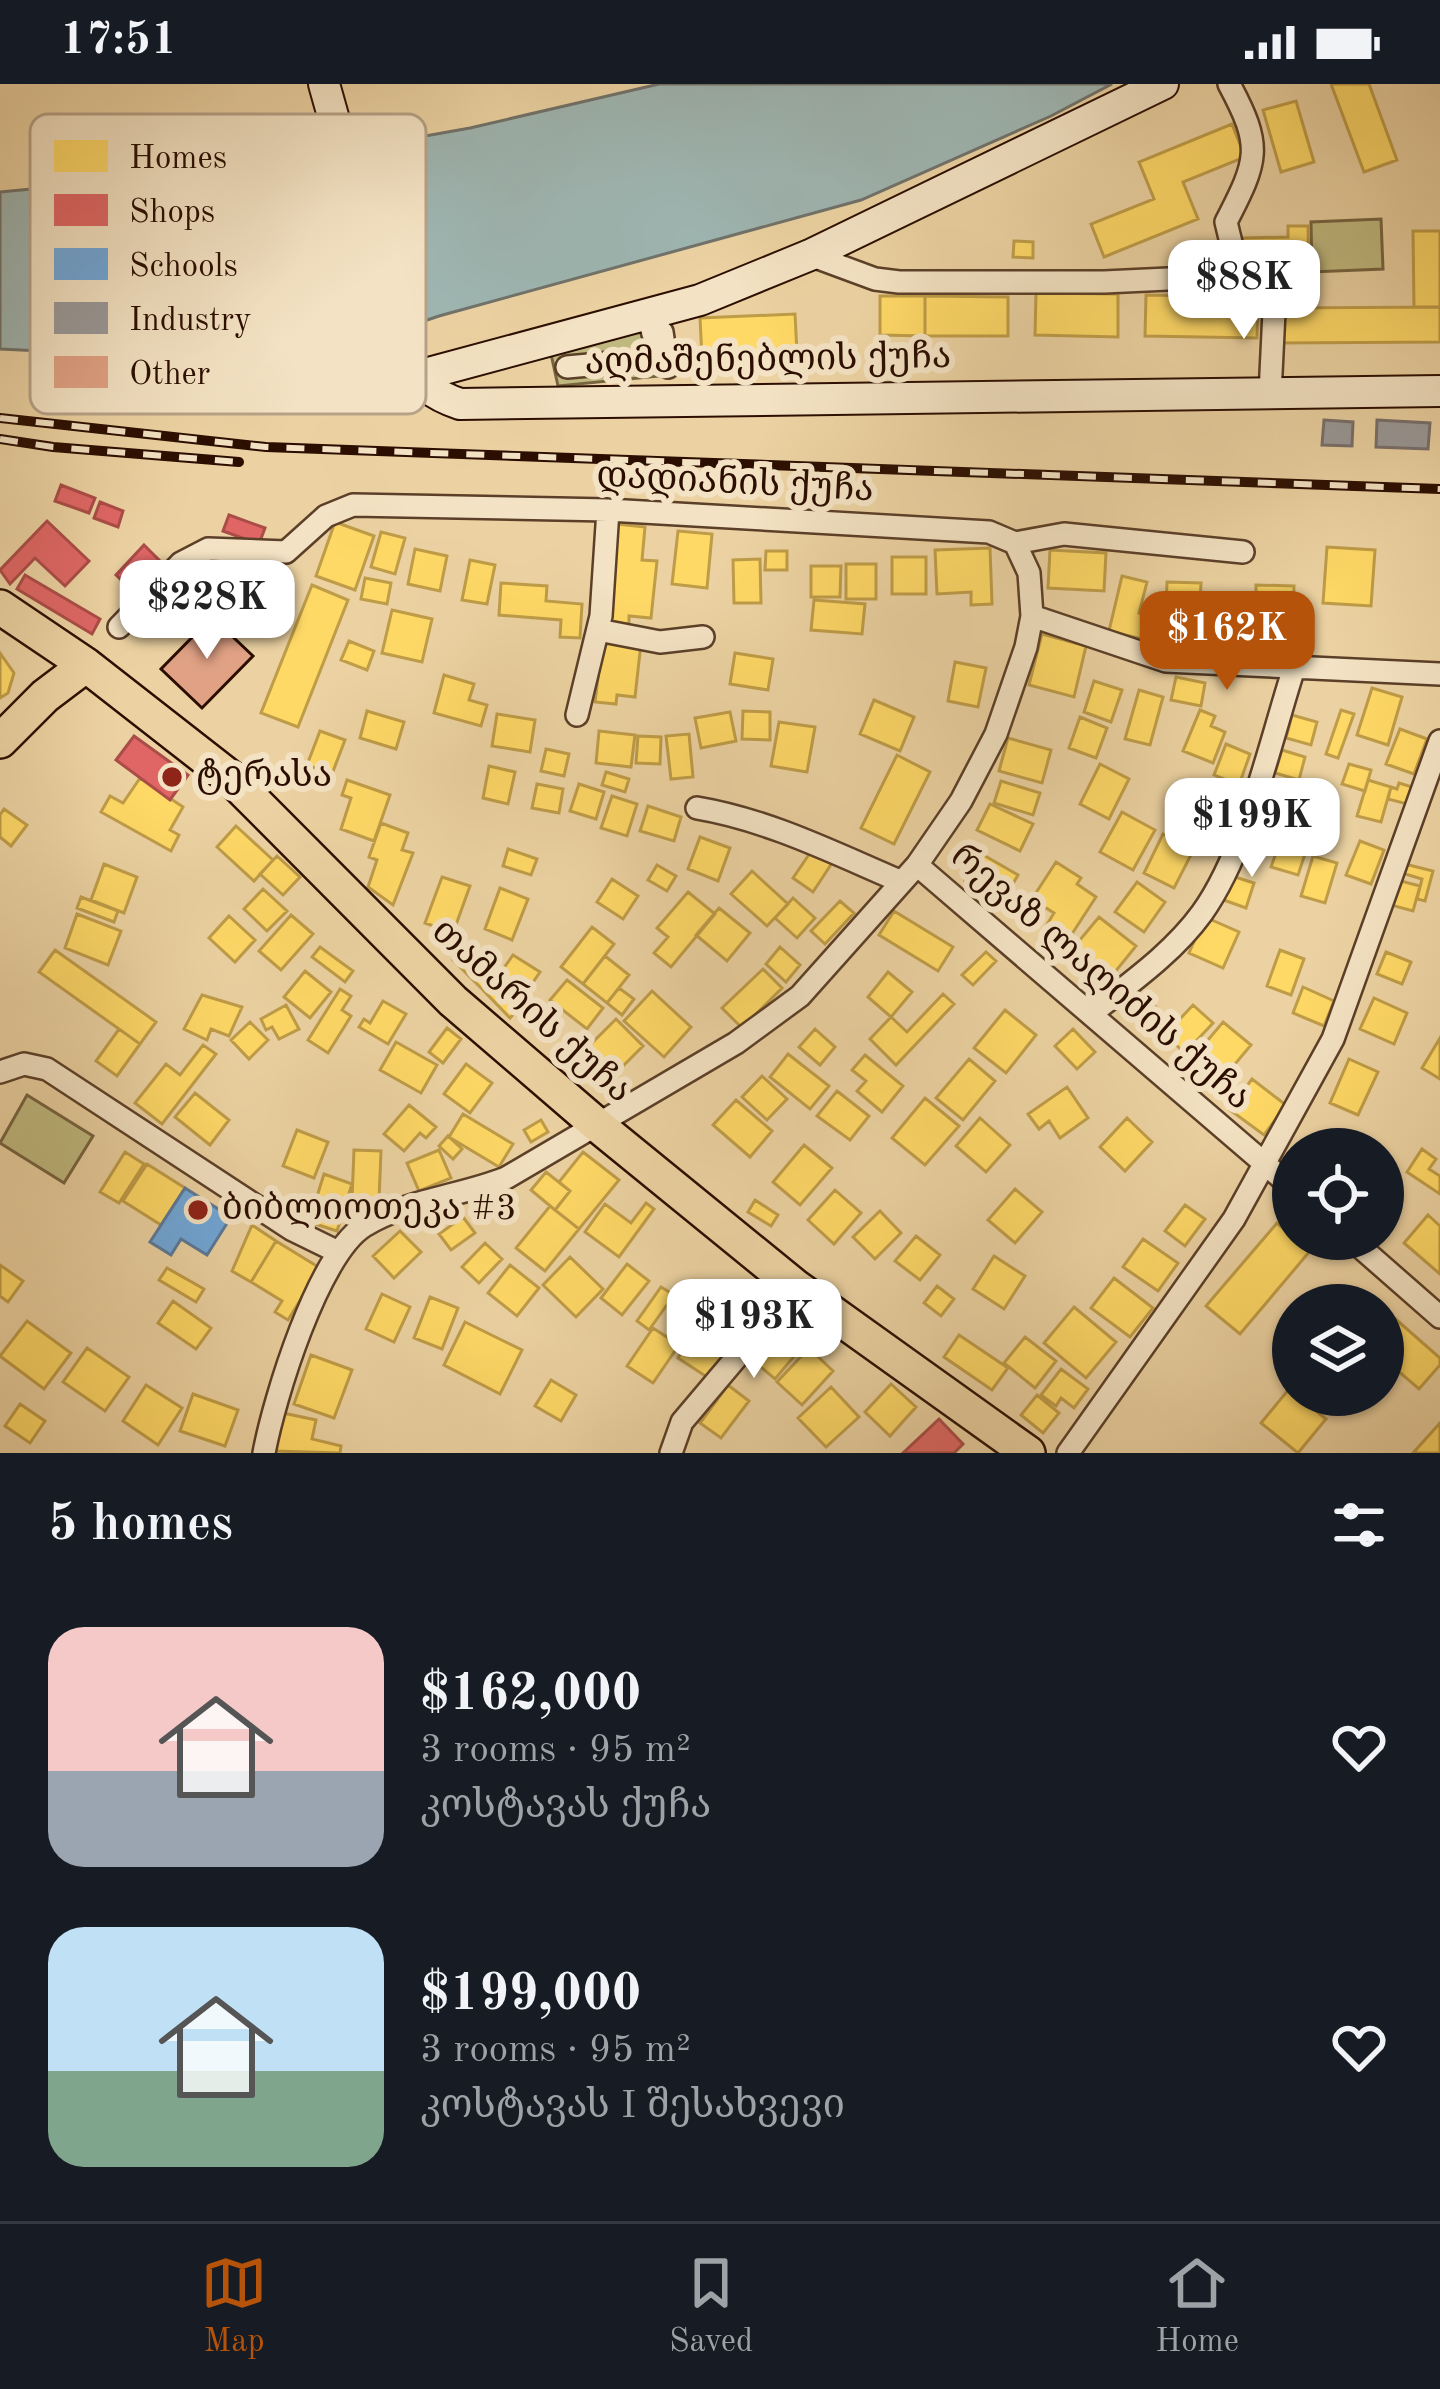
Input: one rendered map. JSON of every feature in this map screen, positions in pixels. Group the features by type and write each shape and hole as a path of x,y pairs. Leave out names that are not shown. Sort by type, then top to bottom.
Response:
{"main road":[{"path":"426,364 653,315 811,255 1163,84"},
{"name":"აღმაშენებლის ქუჩა","path":"426,385 439,397 460,404 1440,392"},
{"name":"თამარის ქუჩა","path":"0,607 86,664 232,779 453,1001 596,1124 796,1286 1028,1453"},
{"path":"0,741 86,664"}],"street":[{"path":"1229,84 1248,122 1254,150 1247,178 1226,222 1234,255 1232,276"},
{"path":"811,255 875,279 898,282 1103,282 1232,276 1265,280 1275,291 1270,394"},
{"path":"567,367 667,363 662,332 653,334 652,326"},
{"path":"616,336 621,367"},
{"name":"დადიანის ქუჩა","path":"119,627 181,563 194,556 208,549 286,552 326,515 353,505 608,510 989,532 1015,543"},
{"path":"578,715 598,630 608,510"},
{"path":"264,1453 284,1371 338,1252 362,1227 506,1178 736,1043 800,996 910,873 961,801 996,734 1026,647 1032,616 1029,573 1015,543 1064,534 1244,552"},
{"path":"1032,616 1166,661 1440,674"},
{"path":"598,630 660,642 703,637"},
{"path":"1092,1013 1162,958 1203,912 1234,853 1294,668"},
{"path":"1068,1453 1234,1219 1333,1039 1440,741"},
{"path":"698,808 731,814 910,873"},
{"name":"რევაზ ლაღიძის ქუჩა","path":"910,873 1092,1013 1272,1170"},
{"path":"0,1072 24,1064 47,1069 291,1229 338,1252"},
{"path":"1375,1260 1440,1316"},
{"path":"671,1453 682,1421 796,1286"}],"shaded area":[{"path":"1381,219 1383,269 1312,272 1311,222"},
{"path":"666,322 680,374 558,386 551,354"},
{"path":"27,1095 93,1136 64,1183 0,1143"}],"water":[{"path":"659,84 1112,84 861,200 426,320 426,136"},
{"path":"30,189 30,350 0,349 0,192"}],"building: Homes":[{"path":"1331,84 1369,84 1397,160 1364,172"},
{"path":"1296,101 1314,162 1281,172 1263,110"},
{"path":"1232,124 1245,157 1183,182 1198,219 1104,257 1091,224 1154,199 1139,162"},
{"path":"1288,226 1308,226 1309,278 1294,278 1294,271 1242,273 1242,238 1288,237"},
{"path":"1413,231 1440,231 1440,307 1414,307"},
{"path":"1014,241 1033,242 1033,258 1013,257"},
{"path":"1036,293 1118,294 1118,337 1035,335"},
{"path":"1146,295 1258,297 1257,338 1145,336"},
{"path":"880,296 925,296 925,336 880,335"},
{"path":"925,296 1008,297 1008,336 925,336"},
{"path":"1440,307 1440,342 1281,343 1281,308"},
{"path":"795,314 797,353 702,358 700,318"},
{"path":"335,522 374,536 355,590 316,576"},
{"path":"616,524 645,527 642,560 657,561 651,618 629,616 629,624 608,622"},
{"path":"678,531 712,534 707,588 672,584"},
{"path":"381,532 405,538 395,574 371,567"},
{"path":"1327,547 1375,550 1371,606 1323,603"},
{"path":"990,548 992,604 971,605 971,592 937,594 935,550"},
{"path":"415,549 447,556 440,591 408,584"},
{"path":"1050,550 1106,553 1104,591 1048,588"},
{"path":"766,551 787,551 787,570 765,570"},
{"path":"892,557 926,557 926,594 892,594"},
{"path":"760,559 761,603 734,603 733,560"},
{"path":"470,560 495,565 487,604 462,600"},
{"path":"846,564 876,564 876,599 846,599"},
{"path":"811,566 841,566 840,597 811,597"},
{"path":"1122,576 1147,582 1139,613 1148,615 1142,639 1109,631"},
{"path":"365,578 391,583 387,604 361,599"},
{"path":"1167,582 1201,583 1200,604 1256,605 1256,585 1294,586 1292,644 1165,640"},
{"path":"501,583 547,586 546,601 582,604 580,638 560,637 561,620 499,615"},
{"path":"312,585 348,600 298,727 261,713"},
{"path":"814,600 865,604 862,634 811,630"},
{"path":"392,610 432,619 422,662 382,653"},
{"path":"1042,634 1086,646 1074,697 1029,685"},
{"path":"603,638 641,643 635,697 617,695 616,704 595,702"},
{"path":"349,641 374,651 367,670 341,660"},
{"path":"0,653 14,673 8,693 0,698"},
{"path":"735,653 773,659 768,690 730,684"},
{"path":"955,662 986,668 978,707 948,701"},
{"path":"444,675 474,684 469,700 487,705 481,726 434,713"},
{"path":"1176,677 1205,683 1201,706 1171,700"},
{"path":"1094,681 1122,690 1111,722 1084,712"},
{"path":"1372,688 1402,697 1388,745 1357,735"},
{"path":"1139,690 1163,697 1150,745 1125,739"},
{"path":"874,700 914,717 900,751 860,734"},
{"path":"1200,710 1215,716 1211,726 1225,732 1213,763 1183,751"},
{"path":"1341,710 1354,714 1338,758 1326,754"},
{"path":"367,711 404,722 396,749 360,738"},
{"path":"743,711 770,712 770,740 742,739"},
{"path":"730,712 736,741 701,748 695,718"},
{"path":"497,714 535,720 530,752 492,746"},
{"path":"1292,715 1317,722 1311,745 1286,738"},
{"path":"1080,717 1107,728 1096,758 1069,748"},
{"path":"779,722 815,727 807,772 771,766"},
{"path":"1400,729 1427,739 1414,774 1386,764"},
{"path":"320,731 345,740 332,774 307,765"},
{"path":"599,731 635,735 631,767 596,763"},
{"path":"689,734 693,777 671,779 666,736"},
{"path":"638,736 661,737 660,764 636,763"},
{"path":"1008,738 1051,750 1042,783 999,771"},
{"path":"1226,744 1250,754 1239,785 1214,775"},
{"path":"546,749 569,754 564,776 541,771"},
{"path":"1282,750 1305,757 1299,780 1275,773"},
{"path":"897,755 930,772 894,844 861,828"},
{"path":"1100,764 1129,779 1109,819 1080,804"},
{"path":"1349,764 1371,770 1365,791 1342,784"},
{"path":"489,766 515,772 508,804 483,798"},
{"path":"606,772 629,779 625,792 602,785"},
{"path":"140,778 183,807 170,830 179,835 171,851 101,812 110,796 123,803"},
{"path":"347,780 390,795 374,841 341,829 351,798 342,795"},
{"path":"1368,780 1391,787 1381,822 1357,816"},
{"path":"1001,781 1040,793 1033,815 994,803"},
{"path":"1399,783 1412,787 1407,804 1388,799 1391,787 1397,789"},
{"path":"537,784 563,789 559,813 532,808"},
{"path":"579,784 604,792 596,819 570,811"},
{"path":"1208,788 1232,798 1215,839 1192,829"},
{"path":"1259,793 1283,802 1270,836 1246,827"},
{"path":"612,796 637,804 627,836 601,828"},
{"path":"990,804 1033,824 1020,851 977,830"},
{"path":"648,806 681,817 674,841 640,831"},
{"path":"4,809 27,825 11,846 0,837"},
{"path":"1122,812 1155,830 1133,870 1100,852"},
{"path":"381,823 408,833 402,850 413,853 393,905 368,887 377,860 369,857"},
{"path":"1286,825 1312,833 1298,875 1271,867"},
{"path":"236,826 273,860 254,881 217,847"},
{"path":"1163,834 1194,849 1174,888 1144,873"},
{"path":"700,837 730,848 718,881 688,869"},
{"path":"1360,841 1384,850 1371,884 1346,875"},
{"path":"508,849 537,859 531,875 503,866"},
{"path":"812,850 832,863 813,892 793,878"},
{"path":"980,853 1018,875 999,908 986,900 989,894 965,881"},
{"path":"277,856 300,877 283,895 260,874"},
{"path":"1313,856 1337,863 1325,903 1301,896"},
{"path":"1056,862 1081,878 1077,884 1096,897 1068,940 1046,926 1054,913 1032,899"},
{"path":"104,864 137,877 124,913 91,900"},
{"path":"1405,864 1433,871 1425,901 1417,899 1422,879 1402,873"},
{"path":"657,865 676,876 667,891 648,880"},
{"path":"752,871 788,904 767,926 731,894"},
{"path":"1229,875 1254,883 1246,908 1221,899"},
{"path":"442,877 470,886 453,933 425,923"},
{"path":"612,879 638,896 623,919 597,902"},
{"path":"1397,880 1420,886 1413,911 1391,905"},
{"path":"1137,882 1165,902 1144,932 1115,912"},
{"path":"500,888 528,899 512,940 485,929"},
{"path":"263,889 287,911 267,931 244,909"},
{"path":"688,892 715,914 671,967 654,953 668,937 657,928"},
{"path":"81,897 118,911 114,922 77,908"},
{"path":"793,898 815,918 797,938 775,918"},
{"path":"840,901 854,913 825,944 811,931"},
{"path":"719,908 750,933 727,961 696,935"},
{"path":"894,911 953,947 938,971 879,935"},
{"path":"77,914 121,931 108,965 65,948"},
{"path":"291,915 313,934 281,970 259,951"},
{"path":"229,916 255,940 235,962 209,938"},
{"path":"1099,917 1136,946 1111,977 1074,947"},
{"path":"1205,917 1239,932 1223,968 1189,953"},
{"path":"592,927 614,944 583,984 561,967"},
{"path":"320,947 353,971 345,982 312,957"},
{"path":"780,947 800,965 786,982 766,964"},
{"path":"464,948 496,979 484,991 453,960"},
{"path":"55,950 156,1022 140,1044 39,972"},
{"path":"1280,950 1304,959 1291,995 1267,986"},
{"path":"986,952 996,961 973,985 962,975"},
{"path":"1386,952 1411,962 1402,984 1377,974"},
{"path":"513,955 540,972 521,1000 494,982"},
{"path":"605,956 629,975 607,1003 583,984"},
{"path":"763,969 782,988 742,1028 722,1008"},
{"path":"305,971 331,992 310,1018 284,997"},
{"path":"888,972 912,992 891,1017 868,997"},
{"path":"567,980 603,1008 587,1029 550,1000"},
{"path":"494,982 519,1008 510,1018 484,991"},
{"path":"1303,987 1334,1001 1324,1026 1293,1013"},
{"path":"619,988 634,999 622,1015 607,1003"},
{"path":"340,989 351,996 342,1010 351,1016 328,1053 308,1040"},
{"path":"1136,989 1157,1008 1142,1024 1121,1005"},
{"path":"652,991 691,1027 664,1057 624,1021"},
{"path":"943,994 954,1004 896,1065 870,1039 891,1017 907,1032"},
{"path":"202,995 242,1007 229,1036 211,1029 207,1040 184,1029"},
{"path":"1374,998 1407,1013 1394,1044 1360,1029"},
{"path":"383,1001 406,1014 388,1044 359,1027 364,1019 370,1023"},
{"path":"286,1005 299,1029 279,1039 272,1027 266,1030 261,1019"},
{"path":"1193,1005 1213,1023 1185,1053 1165,1035"},
{"path":"1005,1010 1036,1035 1006,1073 974,1048"},
{"path":"616,1019 643,1046 610,1079 583,1052"},
{"path":"250,1022 268,1040 249,1059 231,1040"},
{"path":"1223,1022 1251,1045 1220,1082 1192,1059"},
{"path":"447,1028 461,1039 443,1063 429,1052"},
{"path":"119,1029 140,1044 117,1076 96,1061"},
{"path":"815,1029 835,1047 820,1065 799,1047"},
{"path":"1073,1029 1095,1052 1077,1069 1055,1046"},
{"path":"1440,1038 1440,1079 1422,1068"},
{"path":"396,1042 437,1065 421,1093 380,1070"},
{"path":"203,1045 216,1054 162,1124 135,1103 166,1064 180,1075"},
{"path":"788,1054 829,1086 810,1109 770,1077"},
{"path":"865,1055 903,1086 882,1112 857,1091 866,1081 852,1070"},
{"path":"969,1059 995,1081 963,1120 936,1098"},
{"path":"1349,1059 1378,1072 1358,1115 1330,1103"},
{"path":"466,1064 492,1083 470,1113 444,1094"},
{"path":"762,1076 787,1099 767,1120 742,1097"},
{"path":"1252,1079 1286,1105 1264,1135 1230,1110"},
{"path":"1067,1087 1088,1118 1060,1138 1049,1121 1039,1129 1028,1114"},
{"path":"837,1091 869,1116 850,1140 817,1116"},
{"path":"195,1093 229,1120 210,1145 175,1117"},
{"path":"925,1098 959,1126 925,1165 892,1138"},
{"path":"736,1100 772,1131 750,1157 713,1125"},
{"path":"409,1105 436,1127 426,1138 420,1133 404,1151 384,1134"},
{"path":"463,1114 513,1144 499,1167 449,1137"},
{"path":"980,1118 1010,1145 986,1172 956,1146"},
{"path":"1127,1118 1152,1142 1125,1171 1100,1147"},
{"path":"541,1120 548,1132 531,1142 524,1130"},
{"path":"297,1130 328,1142 314,1178 283,1166"},
{"path":"448,1136 462,1149 453,1159 439,1146"},
{"path":"804,1145 832,1168 800,1205 773,1182"},
{"path":"1422,1149 1436,1159 1429,1169 1440,1176 1440,1194 1407,1172"},
{"path":"354,1150 381,1151 379,1200 352,1199"},
{"path":"439,1150 451,1178 419,1191 407,1163"},
{"path":"125,1152 144,1164 119,1203 100,1192"},
{"path":"583,1152 619,1180 579,1229 555,1210 570,1191 559,1182"},
{"path":"147,1164 185,1188 161,1225 123,1201"},
{"path":"546,1172 570,1191 555,1210 531,1190"},
{"path":"324,1174 352,1184 337,1231 309,1222"},
{"path":"1015,1189 1042,1212 1015,1243 988,1220"},
{"path":"835,1190 861,1213 834,1244 808,1220"},
{"path":"755,1200 778,1215 771,1226 748,1212"},
{"path":"646,1203 654,1209 619,1257 585,1232 605,1204 631,1223"},
{"path":"1185,1205 1205,1219 1185,1246 1165,1231"},
{"path":"550,1206 579,1229 545,1271 516,1248"},
{"path":"880,1211 901,1233 875,1259 853,1237"},
{"path":"1428,1215 1440,1226 1440,1274 1404,1243"},
{"path":"463,1217 475,1233 451,1250 439,1234"},
{"path":"252,1225 276,1241 251,1282 232,1271"},
{"path":"1272,1229 1272,1260 1302,1260 1282,1284 1272,1284 1272,1296 1240,1334 1206,1306"},
{"path":"400,1231 421,1252 394,1278 373,1256"},
{"path":"916,1236 940,1255 920,1280 895,1261"},
{"path":"1143,1239 1178,1263 1158,1291 1123,1267"},
{"path":"276,1241 320,1268 288,1320 275,1312 282,1301 251,1282"},
{"path":"485,1243 502,1259 479,1283 462,1267"},
{"path":"994,1256 1025,1276 1004,1309 973,1289"},
{"path":"570,1257 603,1289 576,1317 543,1285"},
{"path":"627,1264 649,1281 622,1315 601,1298"},
{"path":"0,1265 23,1281 8,1302 0,1296"},
{"path":"510,1265 539,1288 517,1316 488,1293"},
{"path":"167,1268 204,1289 196,1302 159,1280"},
{"path":"1114,1278 1153,1308 1130,1337 1091,1308"},
{"path":"937,1286 954,1299 941,1316 924,1303"},
{"path":"661,1287 674,1295 649,1330 637,1321"},
{"path":"382,1294 410,1307 394,1342 366,1329"},
{"path":"430,1297 458,1308 442,1349 414,1338"},
{"path":"173,1301 211,1328 196,1349 158,1323"},
{"path":"1074,1307 1116,1342 1086,1378 1044,1343"},
{"path":"786,1312 813,1334 775,1379 748,1356"},
{"path":"707,1313 740,1334 710,1379 678,1358"},
{"path":"27,1321 71,1353 44,1389 0,1356"},
{"path":"465,1322 522,1350 500,1394 444,1365"},
{"path":"1404,1326 1440,1358 1440,1365 1419,1389 1404,1376"},
{"path":"653,1328 679,1345 653,1383 627,1366"},
{"path":"959,1335 1008,1368 992,1390 944,1357"},
{"path":"1025,1337 1056,1361 1035,1388 1004,1363"},
{"path":"87,1348 129,1377 105,1411 63,1382"},
{"path":"809,1348 833,1371 802,1405 777,1382"},
{"path":"311,1355 352,1370 334,1418 294,1404"},
{"path":"1061,1369 1088,1389 1074,1408 1061,1398 1056,1406 1041,1395"},
{"path":"551,1380 576,1395 561,1421 535,1406"},
{"path":"891,1384 916,1407 890,1436 865,1412"},
{"path":"146,1385 182,1408 158,1445 123,1421"},
{"path":"728,1385 749,1401 721,1438 700,1423"},
{"path":"831,1387 859,1417 826,1447 798,1418"},
{"path":"193,1394 238,1410 225,1446 180,1431"},
{"path":"1037,1395 1059,1413 1043,1433 1021,1415"},
{"path":"20,1404 45,1421 30,1443 5,1426"},
{"path":"1272,1410 1272,1416 1326,1419 1298,1453 1261,1423"},
{"path":"283,1413 316,1420 312,1439 341,1446 340,1453 274,1451"},
{"path":"1440,1423 1440,1453 1413,1453"}],"building: Shops":[{"path":"61,485 95,498 89,513 55,501"},
{"path":"100,502 123,511 118,527 94,518"},
{"path":"229,515 265,528 259,544 223,531"},
{"path":"47,521 89,561 65,586 35,558 10,584 0,570"},
{"path":"144,545 164,565 136,594 116,575"},
{"path":"25,575 100,619 92,634 17,589"},
{"path":"134,736 188,775 170,800 116,760"},
{"path":"939,1419 963,1444 954,1453 903,1453"}],"building: Schools":[{"path":"185,1188 231,1217 207,1255 181,1239 171,1255 150,1242"}],"building: Industry":[{"path":"1324,420 1353,422 1352,446 1322,445"},
{"path":"1377,420 1430,423 1428,449 1376,447"}],"building: Other":[{"path":"212,617 253,656 202,708 161,669"}],"railway":[{"path":"0,418 266,447 1440,489"},
{"path":"0,439 239,462"}],"place":[{"name":"ტერასა","path":"172,777"},
{"name":"ბიბლიოთეკა #3","path":"198,1210"}]}
